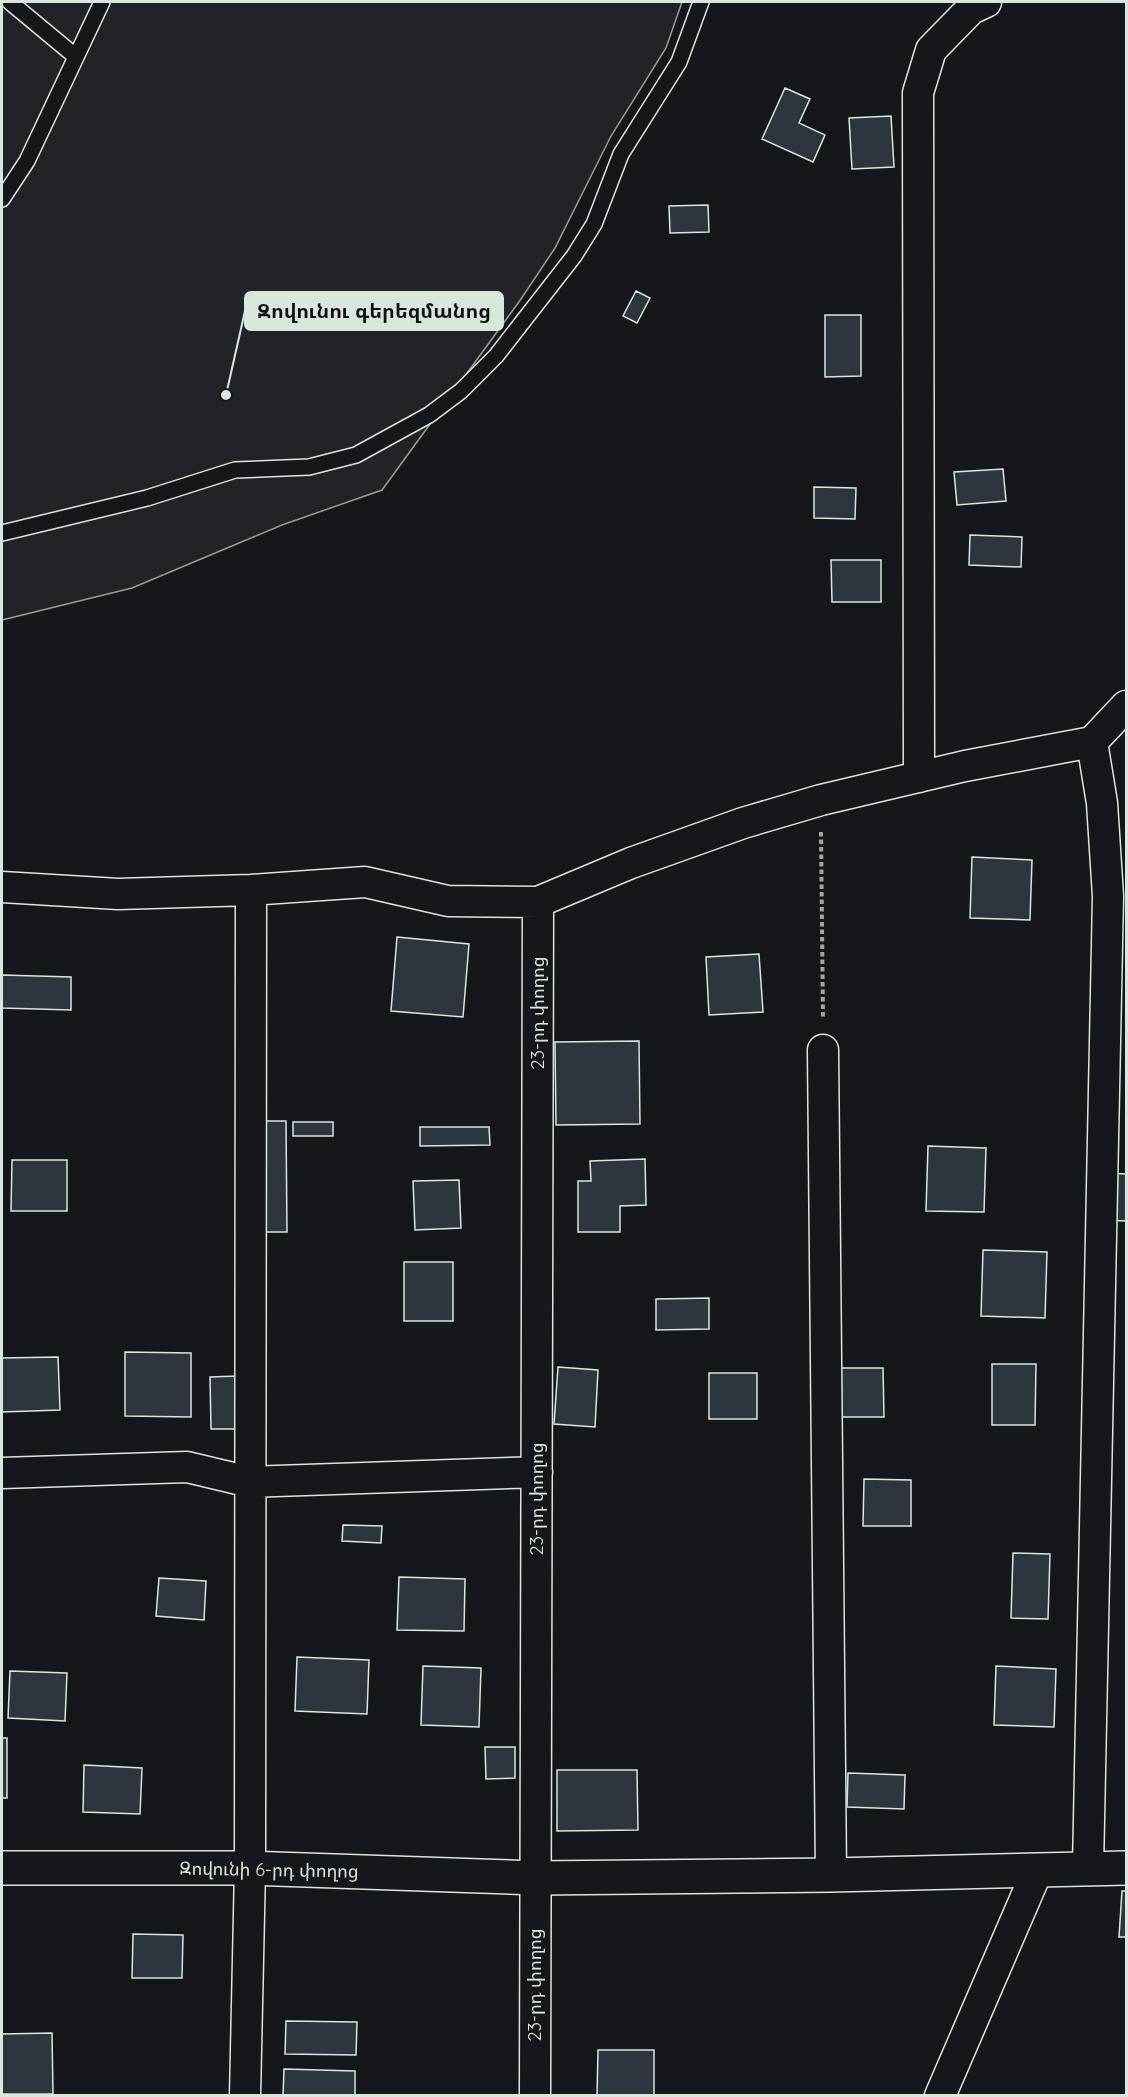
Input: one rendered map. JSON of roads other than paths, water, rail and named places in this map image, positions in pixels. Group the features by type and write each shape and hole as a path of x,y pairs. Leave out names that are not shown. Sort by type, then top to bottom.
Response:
{"street":[{"path":"919,777 918,93 931,50 971,9 986,2"},
{"path":"2,887 118,894 251,890 365,882 448,901 538,902 642,859 744,823 821,800 965,766 1092,742 1126,706"},
{"path":"1088,1868 1108,896 1102,803 1092,742"},
{"path":"245,2096 250,1868 251,890"},
{"name":"23-րդ փողոց","path":"535,2096 538,902"},
{"path":"824,1050 831,1875"},
{"path":"2,1473 187,1467 250,1482 537,1472"},
{"name":"Զովունի 6-րդ փողոց","path":"2,1868 250,1868 536,1878 831,1875 1126,1868"},
{"path":"940,2096 1038,1869"}],"lane":[{"path":"10,2 75,56"},
{"path":"2,199 27,161 102,2"},
{"path":"2,533 147,498 235,470 309,467 356,455 429,415 461,391 496,356 574,256 594,224 621,154 679,62 701,2"}],"place":[{"name":"Զովունու գերեզմանոց","path":"226,395"}]}
